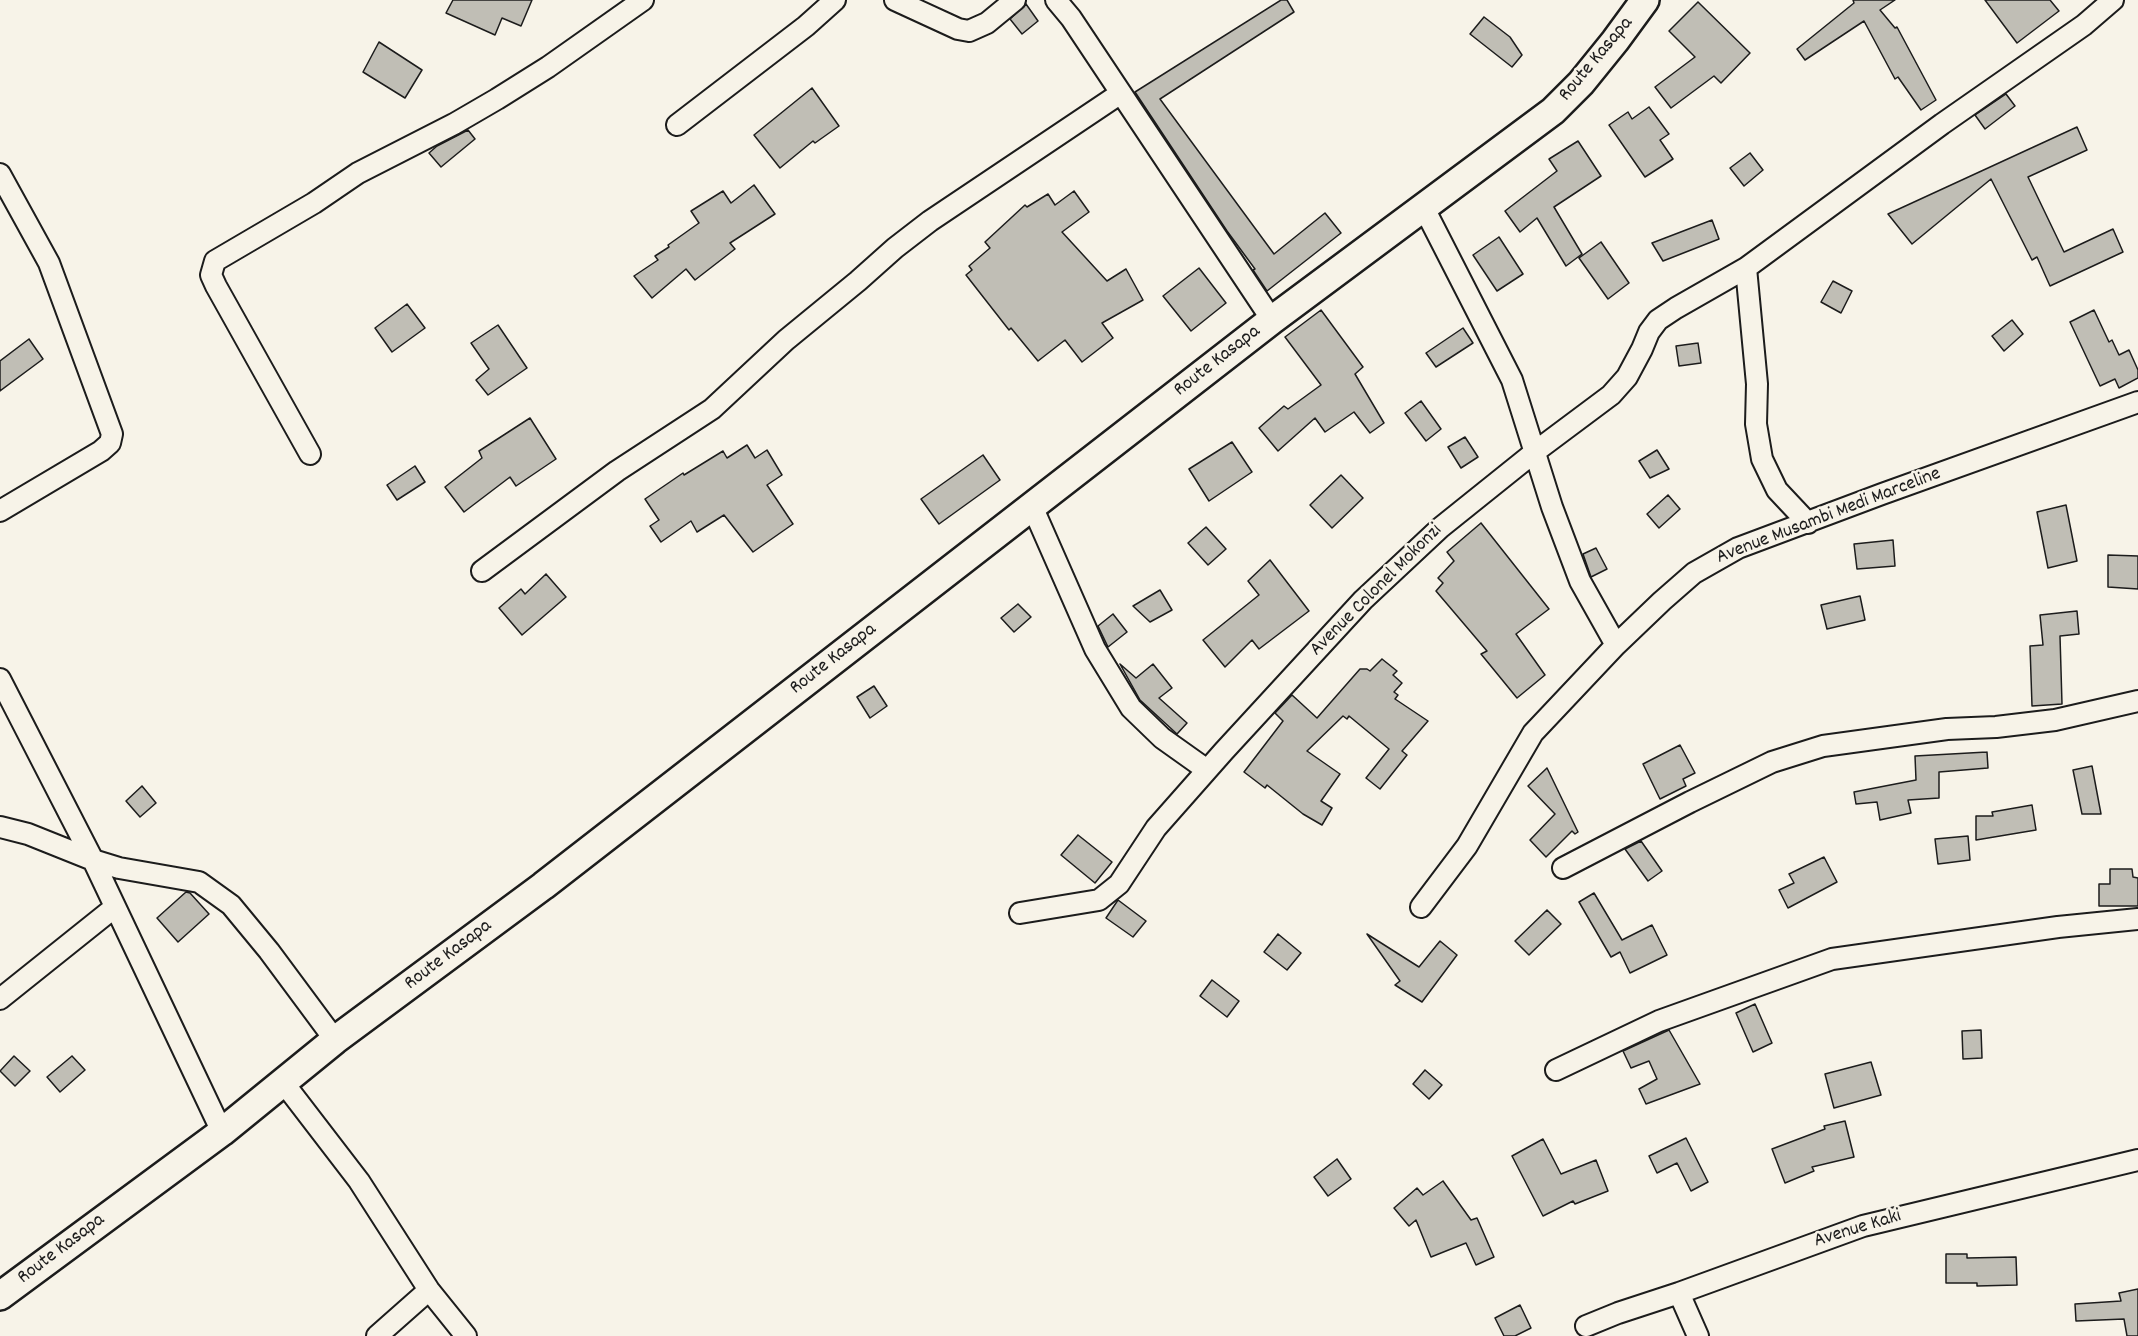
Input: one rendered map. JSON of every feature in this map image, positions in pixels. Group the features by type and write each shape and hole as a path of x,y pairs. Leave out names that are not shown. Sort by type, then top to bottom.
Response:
{"main road":[{"name":"Route Kasapa","path":"0,1296 222,1132 335,1040 543,886 1272,320 1553,111 1588,75 1645,0"}],"street":[{"path":"310,454 216,286 212,275 214,261 314,203 358,173 454,124 497,99 643,0"},
{"path":"677,125 806,26 835,0"},
{"path":"895,0 958,29 969,31 987,23 1015,0"},
{"path":"1056,0 1071,18 1272,320"},
{"name":"Avenue Colonel Mokonzi","path":"1020,913 1099,900 1119,884 1156,828 1363,600 1440,528 1536,451 1611,395 1628,377 1640,356 1649,332 1658,320 1746,268 1942,124 2084,25 2113,0"},
{"path":"482,571 617,471 712,408 786,340 930,221 1121,93"},
{"path":"0,174 48,264 112,434 110,443 101,451 0,511"},
{"path":"1424,208 1512,380 1536,451 1540,473 1580,581 1616,645"},
{"path":"1746,268 1757,384 1756,424 1762,459 1777,490 1808,523"},
{"name":"Avenue Musambi Medi Marceline","path":"1421,907 1467,846 1533,733 1616,645 1694,573 1738,548 2138,402"},
{"path":"1032,506 1095,649 1131,708 1162,738 1207,770"},
{"path":"0,679 93,860 222,1132"},
{"path":"1563,868 1679,807 1772,762 1822,746 1947,729 1996,727 2055,720 2138,701"},
{"path":"0,826 119,868 199,882 231,904 335,1040"},
{"path":"0,999 115,907"},
{"path":"1556,1070 1659,1021 1832,959 2058,927 2138,919"},
{"path":"282,1082 359,1181 429,1290 466,1336"},
{"name":"Avenue Kaki","path":"1586,1326 1863,1226 2138,1160"},
{"path":"377,1336 429,1290"},
{"path":"1678,1293 1698,1336"}],"building":[{"path":"453,0 532,0 521,26 502,18 495,35 446,13"},
{"path":"1281,0 1287,0 1294,12 1160,99 1274,254 1325,213 1341,233 1267,291 1253,270 1255,269 1227,231 1135,92"},
{"path":"1853,0 1895,0 1880,10 1895,28 1897,27 1936,100 1921,110 1898,77 1895,79 1864,21 1805,60 1797,49 1854,3"},
{"path":"1985,0 2050,0 2059,11 2017,43"},
{"path":"1698,2 1750,53 1721,83 1714,76 1671,108 1655,87 1695,57 1669,31"},
{"path":"1026,4 1038,21 1022,34 1010,19"},
{"path":"1484,17 1510,37 1522,55 1512,67 1470,34"},
{"path":"379,42 422,70 405,98 363,72"},
{"path":"812,88 839,126 815,143 813,141 780,168 754,135"},
{"path":"2006,94 2015,106 1985,129 1975,115"},
{"path":"1649,107 1669,134 1660,140 1673,159 1645,177 1609,125 1628,112 1632,119"},
{"path":"2077,127 2087,150 2028,177 2064,252 2113,229 2123,252 2050,286 2037,257 2032,260 1991,179 1912,244 1888,214"},
{"path":"468,130 475,139 441,167 429,153 437,146"},
{"path":"1578,141 1601,176 1554,207 1582,254 1566,266 1537,218 1520,232 1505,211 1557,171 1549,159"},
{"path":"1750,153 1763,170 1744,186 1730,168"},
{"path":"754,185 775,214 730,243 735,249 695,280 686,269 652,298 634,276 658,260 655,256 699,223 691,211 723,191 731,203"},
{"path":"1074,191 1089,212 1062,232 1107,281 1126,269 1143,300 1102,323 1113,338 1082,362 1065,340 1038,361 1011,328 1009,330 966,275 972,270 969,266 990,248 985,242 1025,205 1027,207 1048,194 1055,205"},
{"path":"1712,220 1719,239 1663,261 1652,243"},
{"path":"1499,237 1523,274 1497,291 1473,255"},
{"path":"1601,242 1629,283 1608,299 1579,258"},
{"path":"1199,268 1226,303 1191,331 1163,296"},
{"path":"1833,281 1852,291 1841,313 1821,302"},
{"path":"407,304 425,328 392,352 375,328"},
{"path":"1321,310 1363,367 1355,374 1384,423 1370,433 1354,412 1325,432 1315,418 1278,451 1259,428 1284,406 1288,409 1321,385 1285,337"},
{"path":"2094,310 2109,342 2112,340 2119,355 2129,350 2138,370 2138,378 2119,388 2115,379 2100,386 2070,322"},
{"path":"2012,320 2023,334 2004,351 1992,336"},
{"path":"498,325 527,368 488,395 476,380 489,369 471,343"},
{"path":"1463,328 1473,343 1436,367 1426,353"},
{"path":"29,339 43,359 0,391 0,361"},
{"path":"1698,343 1701,363 1679,366 1676,346"},
{"path":"1421,401 1441,429 1426,441 1405,413"},
{"path":"530,418 556,459 516,486 510,477 464,512 445,487 482,458 479,451"},
{"path":"1465,437 1478,457 1461,468 1448,447"},
{"path":"1232,442 1252,472 1209,501 1189,469"},
{"path":"747,445 755,458 767,450 782,475 767,485 793,524 753,552 724,515 697,532 691,521 661,542 650,526 659,520 645,499 683,473 684,475 723,451 727,458"},
{"path":"1657,450 1669,469 1650,478 1639,461"},
{"path":"983,455 1000,480 939,524 921,499"},
{"path":"415,466 425,482 397,500 387,485"},
{"path":"1341,475 1363,498 1332,528 1310,505"},
{"path":"1668,495 1680,509 1659,528 1647,514"},
{"path":"2066,505 2077,561 2048,568 2037,512"},
{"path":"1481,523 1549,609 1516,634 1545,675 1517,698 1481,654 1487,651 1436,591 1443,583 1438,578 1454,561 1447,552"},
{"path":"1206,527 1226,549 1208,565 1188,543"},
{"path":"1893,540 1895,566 1857,569 1854,544"},
{"path":"1596,548 1607,569 1591,577 1583,554"},
{"path":"2108,555 2138,556 2138,589 2108,587"},
{"path":"1270,560 1309,611 1259,649 1252,640 1225,667 1203,640 1259,595 1248,581"},
{"path":"546,574 566,597 522,635 499,608 521,589 525,594"},
{"path":"1160,590 1172,610 1150,622 1133,606"},
{"path":"1860,596 1865,620 1827,629 1821,605"},
{"path":"1018,604 1031,617 1014,632 1001,618"},
{"path":"2077,611 2079,634 2060,636 2062,704 2032,706 2030,646 2043,645 2040,615"},
{"path":"1113,614 1127,632 1108,647 1098,626"},
{"path":"1382,659 1397,671 1393,675 1402,683 1394,692 1398,695 1395,699 1428,721 1402,751 1407,755 1380,789 1366,778 1389,749 1349,716 1347,719 1343,716 1307,751 1340,774 1321,801 1332,808 1322,825 1303,814 1267,785 1265,788 1244,772 1283,721 1275,713 1292,695 1317,718 1360,669 1370,671"},
{"path":"1120,664 1136,678 1153,664 1172,688 1159,698 1187,723 1177,734 1140,700"},
{"path":"874,686 887,706 870,718 857,697"},
{"path":"1680,745 1695,773 1683,779 1686,786 1660,799 1643,764"},
{"path":"1987,752 1988,768 1939,772 1939,798 1908,800 1911,813 1880,820 1877,802 1856,804 1854,792 1916,780 1915,756"},
{"path":"2092,766 2101,814 2082,814 2073,770"},
{"path":"1547,768 1578,832 1575,834 1572,831 1546,857 1530,840 1555,814 1528,786"},
{"path":"142,786 156,803 140,817 126,801"},
{"path":"2032,805 2036,830 1976,840 1976,816 1993,816 1992,812"},
{"path":"1078,835 1112,862 1095,883 1061,855"},
{"path":"1968,836 1970,860 1938,864 1935,839"},
{"path":"1641,841 1662,871 1648,881 1625,849"},
{"path":"1824,857 1837,882 1788,908 1779,890 1794,883 1789,874"},
{"path":"2110,869 2132,869 2133,877 2138,878 2138,906 2099,906 2099,884 2110,884"},
{"path":"186,892 190,893 209,914 178,942 157,918"},
{"path":"1594,893 1622,940 1652,925 1667,955 1630,973 1620,952 1611,957 1579,902"},
{"path":"1118,900 1146,921 1133,937 1106,918"},
{"path":"1547,910 1561,924 1529,955 1515,941"},
{"path":"1278,934 1301,953 1287,970 1264,952"},
{"path":"1367,934 1419,967 1440,941 1457,955 1422,1002 1395,985 1400,981"},
{"path":"1212,980 1239,1001 1227,1017 1200,996"},
{"path":"1755,1004 1772,1043 1753,1052 1736,1013"},
{"path":"1669,1030 1700,1084 1646,1104 1639,1089 1657,1079 1649,1061 1631,1068 1623,1051"},
{"path":"1981,1030 1982,1058 1963,1059 1962,1031"},
{"path":"14,1056 30,1071 15,1086 0,1071"},
{"path":"72,1056 85,1070 60,1092 47,1077"},
{"path":"1871,1062 1881,1095 1834,1108 1825,1074"},
{"path":"1425,1070 1442,1085 1429,1099 1413,1084"},
{"path":"1845,1121 1854,1157 1812,1167 1814,1171 1785,1183 1772,1149 1825,1129 1824,1126"},
{"path":"1686,1138 1708,1182 1691,1191 1677,1163 1657,1173 1649,1156"},
{"path":"1543,1139 1561,1174 1596,1160 1608,1191 1575,1204 1573,1201 1543,1216 1512,1156"},
{"path":"1337,1159 1351,1179 1328,1196 1314,1177"},
{"path":"1443,1181 1471,1220 1477,1218 1494,1257 1476,1265 1466,1243 1431,1257 1416,1220 1409,1226 1394,1208 1417,1188 1423,1195"},
{"path":"1946,1254 1967,1254 1967,1258 2016,1257 2017,1285 1977,1286 1977,1283 1946,1283"},
{"path":"2138,1289 2138,1336 2127,1336 2124,1319 2076,1321 2075,1304 2121,1301 2119,1293"},
{"path":"1520,1305 1531,1328 1515,1336 1504,1336 1495,1318"}]}
